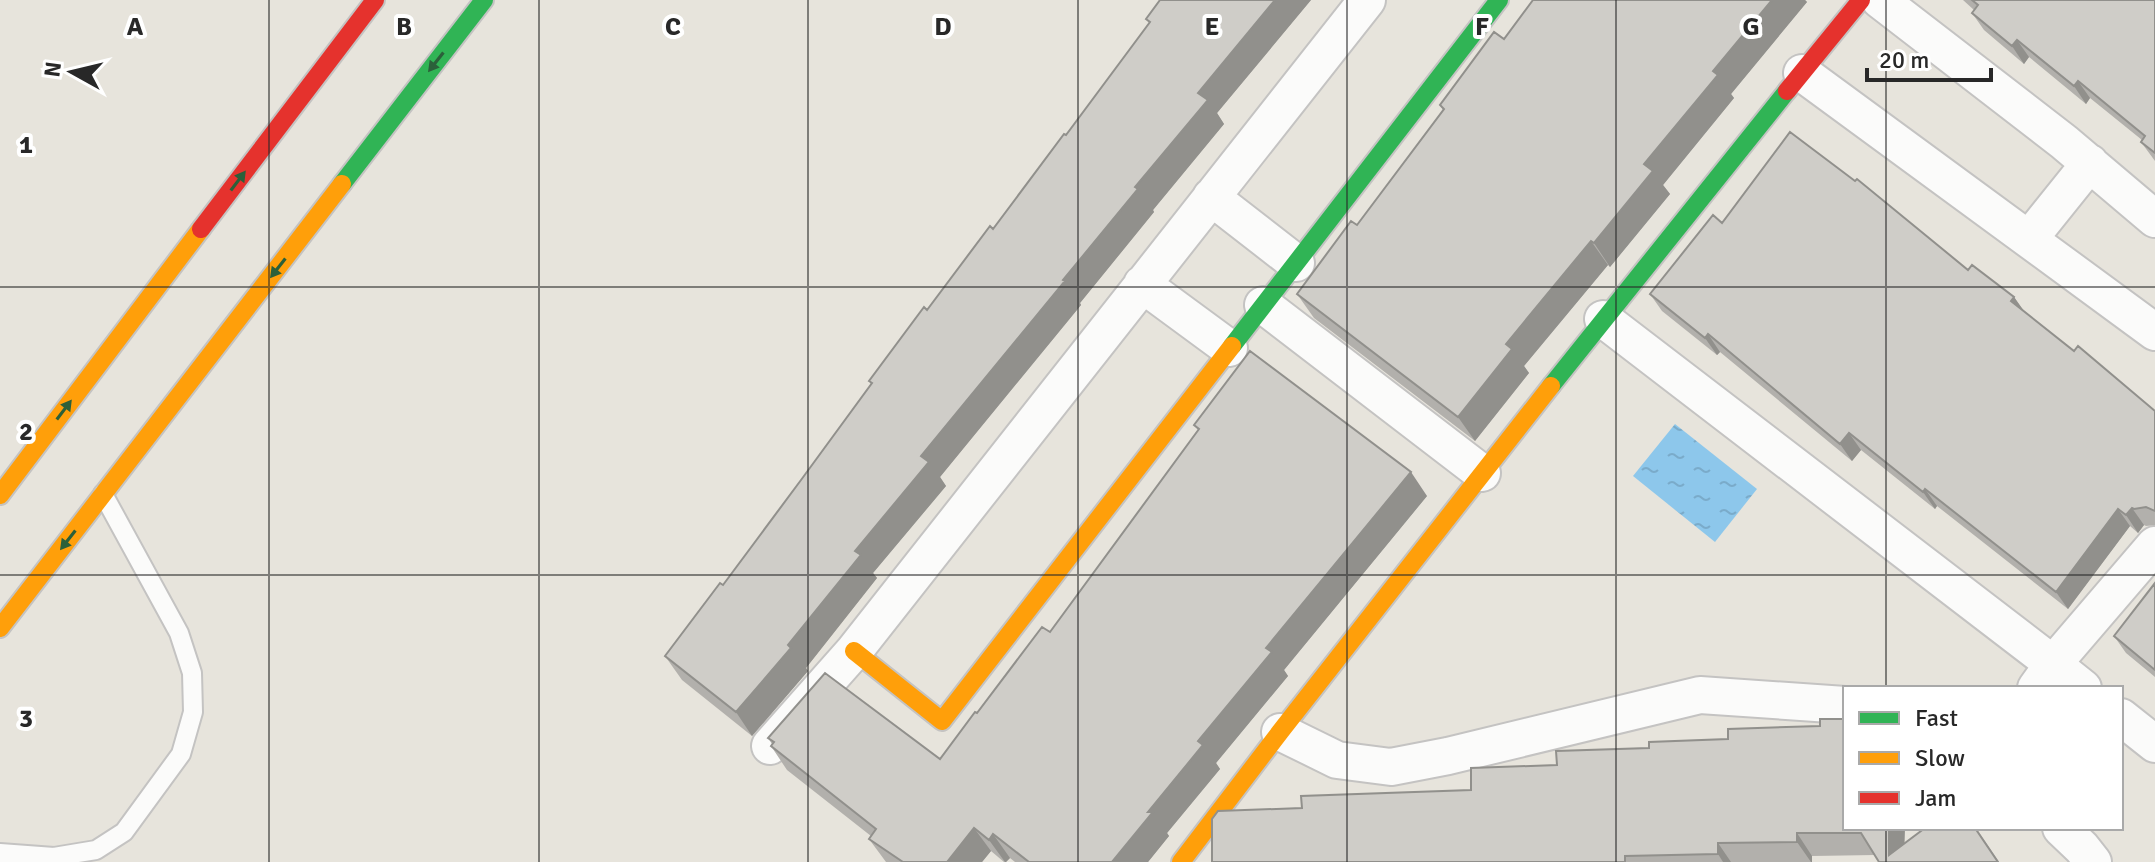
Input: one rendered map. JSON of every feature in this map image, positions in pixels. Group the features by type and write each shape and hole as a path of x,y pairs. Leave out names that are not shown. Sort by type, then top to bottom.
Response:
{"street":[{"path":"0,495 375,0"},
{"path":"0,628 484,0"},
{"path":"770,746 854,651 1367,0"},
{"path":"854,651 942,721 1499,0"},
{"path":"1181,862 1603,319 1861,0"},
{"path":"1880,0 2064,142 2155,219"},
{"path":"1802,73 2155,332"},
{"path":"2029,239 2090,163"},
{"path":"1211,197 1296,263"},
{"path":"1142,284 1229,348"},
{"path":"1263,305 1482,473"},
{"path":"1603,319 2044,676 2076,686"},
{"path":"2044,676 2155,545"},
{"path":"1280,732 1337,760 1391,767 1700,695 1843,705"},
{"path":"2123,719 2155,744"},
{"path":"2063,830 2093,862"}],"lane":[{"path":"0,853 54,857 96,850 124,832 181,754 193,712 192,673 179,633 103,494"}],"water":[{"path":"1675,424 1757,489 1715,542 1633,476"}],"building":[{"path":"1160,0 1275,0 1198,93 1208,100 921,456 929,462 855,551 861,555 788,645 791,648 736,712 665,656 720,583 723,585 801,480 924,307 927,310 990,226 993,229 1066,135 1150,22 1146,19"},
{"path":"1533,0 1772,0 1713,71 1718,75 1644,164 1653,171 1506,344 1512,349 1458,417 1297,294 1351,221 1357,225 1444,109 1440,105 1494,32 1504,39"},
{"path":"1972,0 2155,0 2155,153 2141,142 2145,136 2078,81 2074,86 2017,40 2012,46 1972,13 1978,5"},
{"path":"1790,132 1855,181 1857,179 1968,270 1972,265 2014,297 2011,301 2074,351 2078,346 2155,411 2155,511 2146,507 2132,508 2126,515 2118,509 2056,592 1849,433 1840,444 1708,334 1705,338 1650,294 1713,215 1722,223"},
{"path":"1250,351 1411,472 1266,648 1272,652 1198,741 1203,745 1112,862 1029,862 993,834 989,840 974,828 947,862 903,862 869,839 876,829 771,746 774,742 768,738 825,673 940,759 1042,627 1050,632 1199,429 1194,425"},
{"path":"2155,583 2155,670 2114,636"},
{"path":"1820,719 1843,719 1843,830 1889,830 1889,855 1922,830 1976,830 1998,862 1879,862 1861,833 1797,833 1797,842 1718,843 1718,854 1625,856 1625,862 1212,862 1212,819 1218,811 1302,808 1301,796 1471,790 1471,768 1557,765 1556,751 1649,748 1649,742 1728,739 1728,729 1820,726"}],"traffic: fast":[{"path":"342,184 484,0"},
{"path":"1232,346 1499,0"},
{"path":"1551,386 1787,91"}],"traffic: slow":[{"path":"0,628 342,184"},
{"path":"0,495 201,229"},
{"path":"854,651 942,721 1232,346"},
{"path":"1181,862 1551,386"}],"traffic: jam":[{"path":"201,229 375,0"},
{"path":"1787,91 1861,0"}]}
